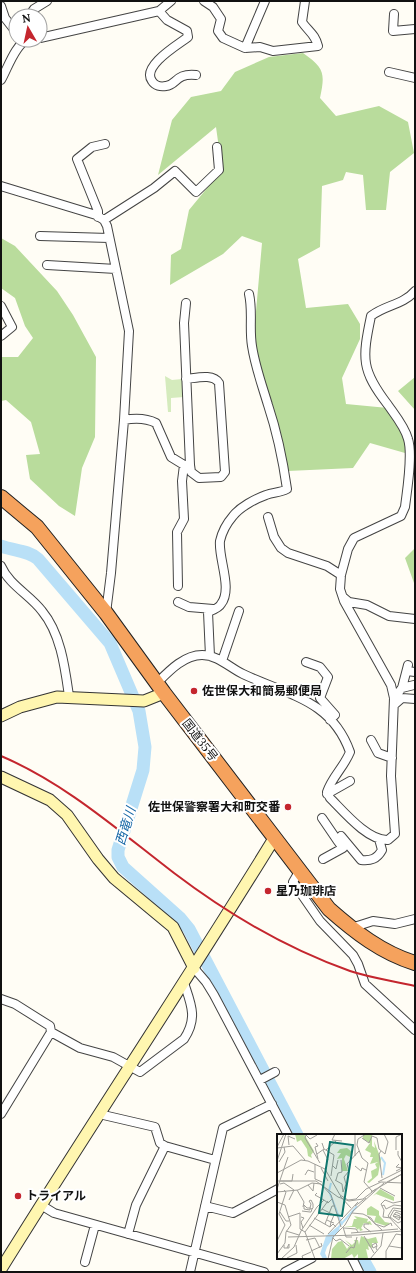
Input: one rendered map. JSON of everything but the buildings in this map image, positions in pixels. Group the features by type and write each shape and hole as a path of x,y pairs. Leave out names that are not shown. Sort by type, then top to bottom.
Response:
{"highway":[{"name":"国道35号","path":"1,497 37,527 106,613 160,688 329,909 351,928 378,947 415,963"}],"street":[{"path":"36,8 47,1"},
{"path":"48,36 159,11 171,1"},
{"path":"204,1 213,7 221,19 218,31 222,38 245,48 260,47 273,51 318,46 315,35 307,29 302,22 305,1"},
{"path":"245,48 265,1"},
{"path":"1,6 8,22"},
{"path":"159,11 167,20 187,31 188,37 170,48 159,60 150,72 152,83 158,86 168,86 185,74 196,74"},
{"path":"394,14 393,30 415,29"},
{"path":"1,80 17,48"},
{"path":"389,72 415,78"},
{"path":"105,144 92,147 77,159 110,238 129,331 124,420 109,595 106,613"},
{"path":"1,186 101,218 154,188 175,171 196,192 219,170 217,147"},
{"path":"40,236 110,238"},
{"path":"47,265 116,269"},
{"path":"1,716 20,707 57,696 144,701 160,688 190,657 210,656 222,661 243,674 311,702 330,720 342,735 350,752 344,764 329,784 327,794 363,831 379,839 388,840 395,834 391,776 394,701 391,685 343,597 340,588 341,575 348,549 354,538 401,516 406,507 408,440 397,417 373,386 366,369 366,358 371,316 380,310 399,304 415,291"},
{"path":"210,656 208,612 220,606 224,600 224,578 220,540 226,526 233,515 244,506 266,495 287,489 278,441 268,404 263,392 252,346 250,312 252,305 249,294"},
{"path":"178,586 177,532 184,519 182,481 187,465 184,323 186,303"},
{"path":"1,306 12,327 1,336"},
{"path":"124,420 132,418 156,423 172,457 187,465 191,472 199,478 221,477 225,472 220,383 217,379 211,377 186,379"},
{"path":"268,517 274,537 281,548 288,553 323,564 341,575"},
{"path":"1,566 18,590 42,611 57,639 65,670 69,696"},
{"path":"343,597 349,602 367,605 389,616 415,619"},
{"path":"178,602 189,607 213,610"},
{"path":"222,661 239,611"},
{"path":"306,662 320,667 328,677 320,698 335,714 330,720"},
{"path":"394,701 402,688 410,669"},
{"path":"402,688 414,685"},
{"path":"394,701 402,698 415,699"},
{"path":"370,740 378,753 392,758"},
{"path":"1,777 50,800 67,815 98,860 114,878 173,927 197,963 206,982 261,1079 287,1134"},
{"path":"327,794 350,781"},
{"path":"322,818 342,848 323,859"},
{"path":"337,840 341,836 361,860 366,861 372,860 382,850 379,839"},
{"path":"1,1269 197,963 275,837"},
{"path":"300,870 292,882 320,920 353,955 365,984 415,1030"},
{"path":"351,928 373,921 395,924 414,920"},
{"path":"51,1032 80,1048 113,1057 140,1072 184,1039 189,1032 194,1014 184,983"},
{"path":"1,999 15,1004 50,1026 51,1032 1,1114"},
{"path":"261,1079 274,1073"},
{"path":"190,1272 223,1128 272,1104"},
{"path":"99,1114 155,1127 160,1142 165,1146 215,1160"},
{"path":"128,1234 136,1205 165,1146"},
{"path":"205,1206 233,1212 277,1190"},
{"path":"41,1205 54,1213 264,1272"},
{"path":"85,1262 95,1224"},
{"path":"285,1272 310,1259"},
{"path":"352,1259 359,1272"}],"green space":[{"path":"303,53 316,63 322,72 323,83 320,98 336,116 379,106 408,122 414,153 390,172 386,210 366,210 363,175 346,172 343,180 322,186 320,247 298,259 306,308 348,304 360,324 360,339 342,378 346,404 388,408 409,445 405,453 370,443 353,468 288,471 272,415 263,374 252,357 262,243 242,236 223,254 170,285 171,255 181,249 189,210 222,170 216,127 158,175 172,120 191,97 221,91 235,72 269,57"},
{"path":"1,238 15,246 57,291 73,315 96,357 95,437 82,468 75,516 59,506 30,479 26,455 40,454 31,422 6,400 1,401 1,357 18,357 33,338 25,326 15,298 1,288"},
{"path":"165,376 172,380 182,379 184,397 171,398 171,412 168,412"},
{"path":"415,377 415,410 398,391"},
{"path":"415,548 415,583 414,583 405,558"}],"waterway":[{"name":"西竜川","path":"1,546 25,552 38,559 110,643 139,711 145,747 143,770 118,850 118,857 123,867 180,918 189,929 296,1134"},
{"name":"西竜川","path":"363,1259 370,1272"}],"railway":[{"path":"1,756 25,767 69,794 91,809 194,888 258,929 303,952 350,971 374,978 415,986"}],"place":[{"name":"佐世保大和簡易郵便局","path":"194,691"},
{"name":"佐世保警察署大和町交番","path":"288,807"},
{"name":"星乃珈琲店","path":"268,891"},
{"name":"トライアル","path":"18,1196"}]}
